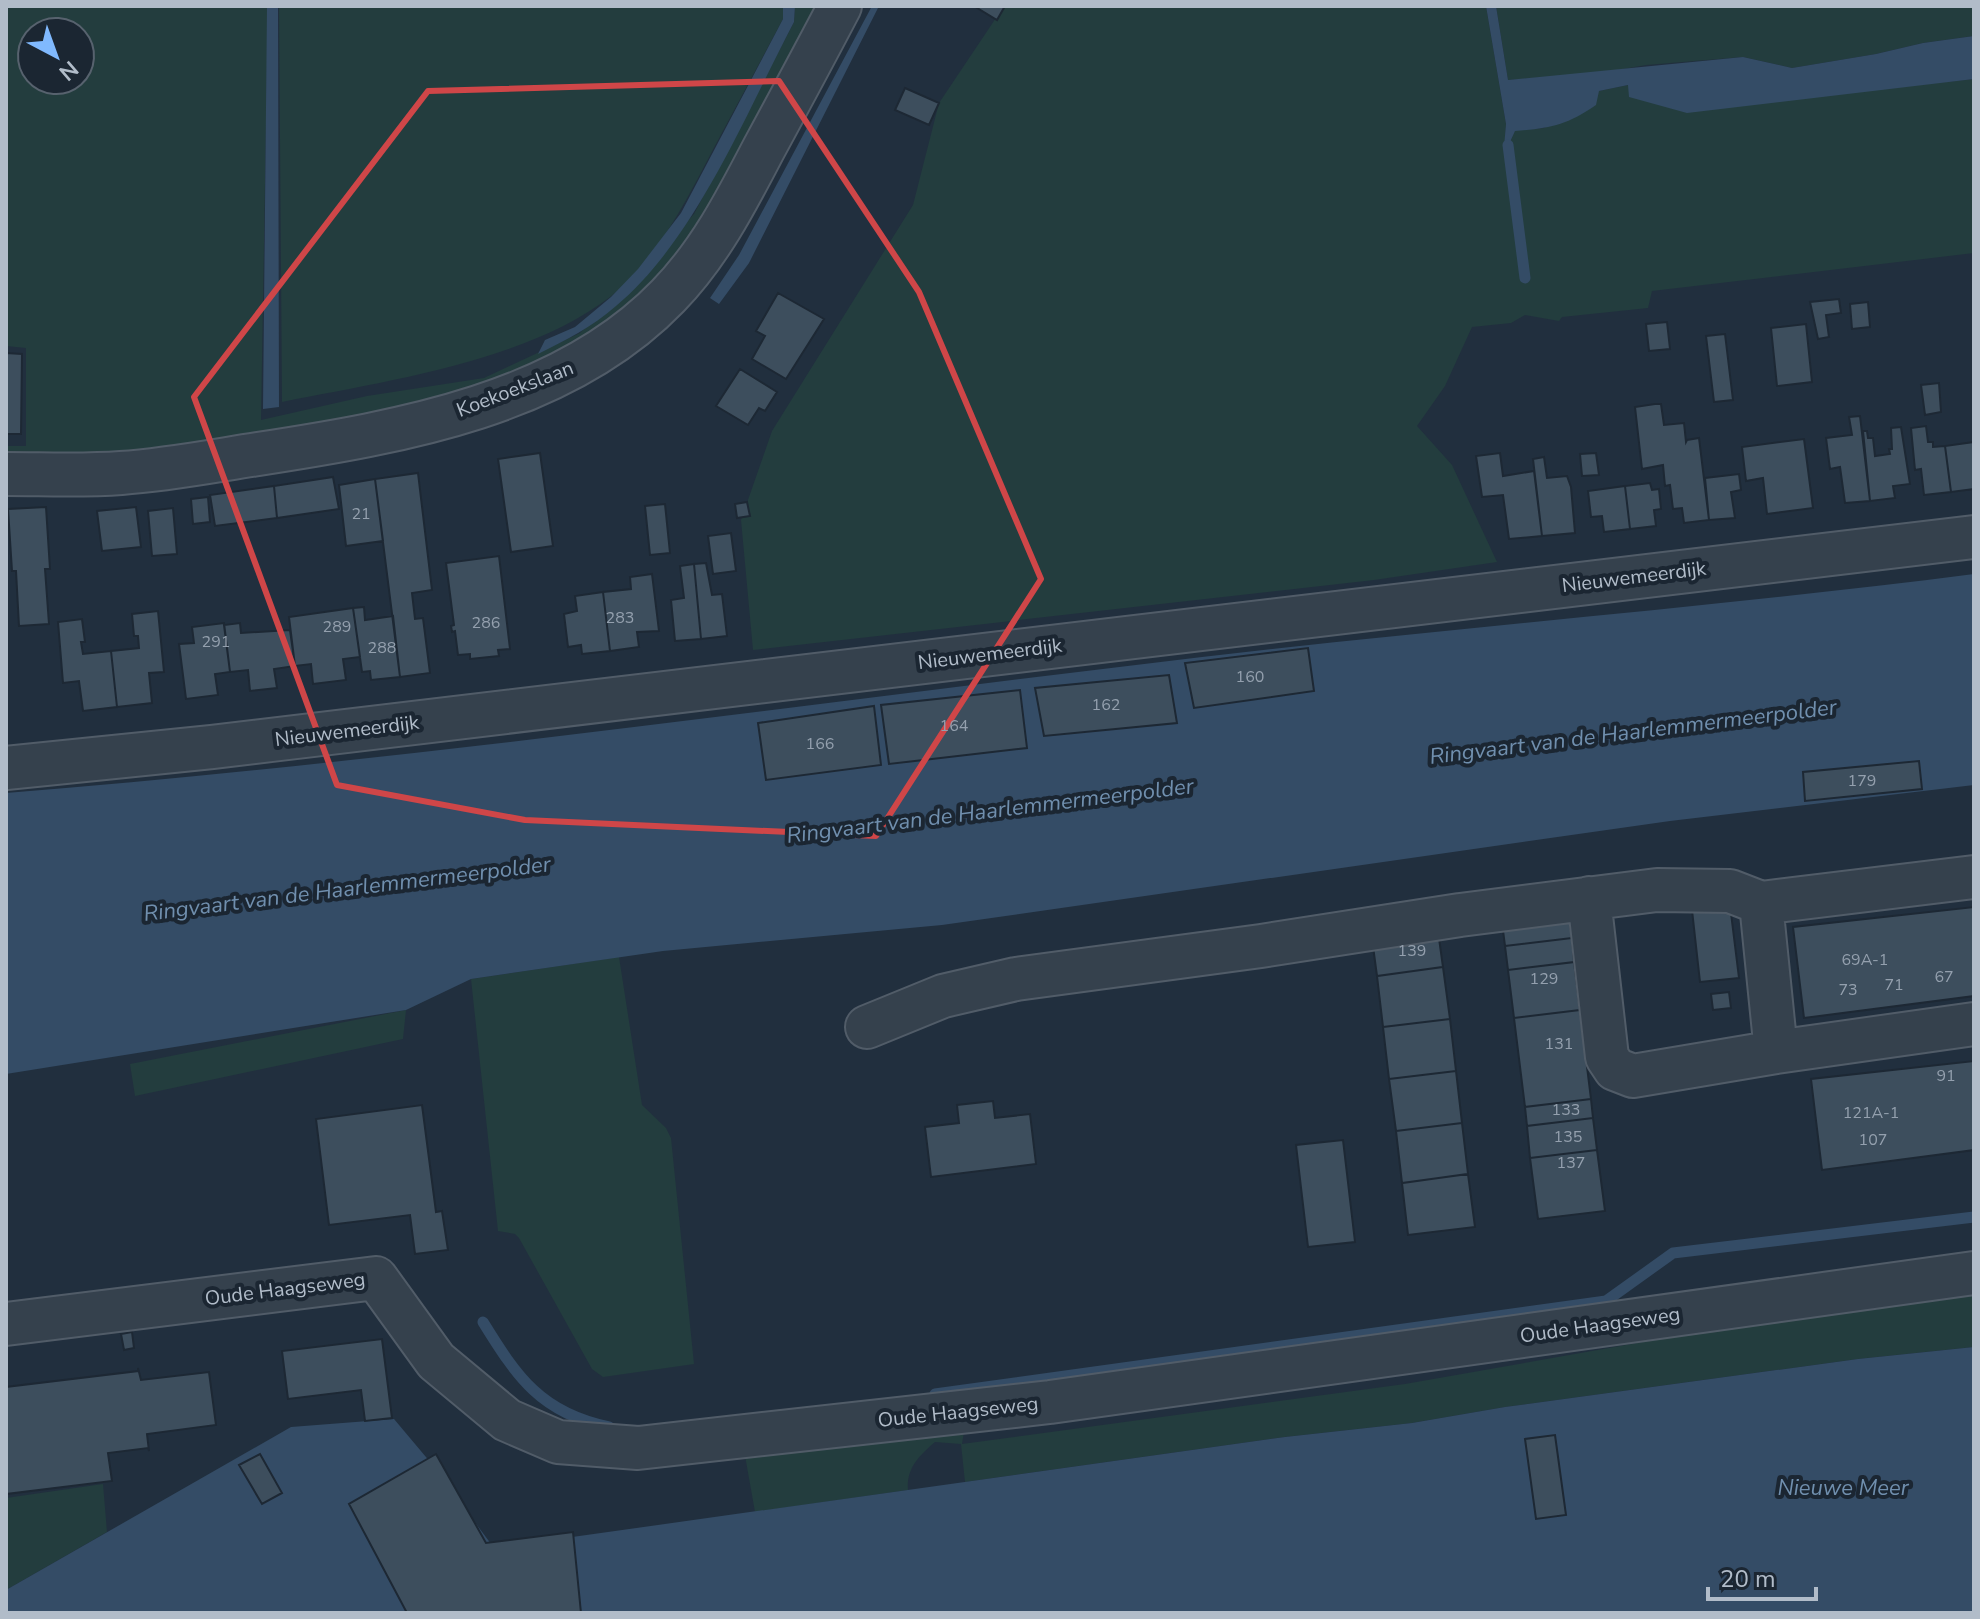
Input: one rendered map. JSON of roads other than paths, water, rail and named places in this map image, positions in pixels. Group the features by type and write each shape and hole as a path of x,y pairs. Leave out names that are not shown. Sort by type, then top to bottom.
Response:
{"street":[{"name":"Koekoekslaan","path":"6,474 151,471 346,440 478,407 553,377 599,353 638,325 670,294 707,250 733,208 840,6"},
{"name":"Nieuwemeerdijk","path":"6,768 228,746 1974,537"},
{"path":"867,1027 943,996 1016,979 1589,898 1657,890 1730,891 1761,903 1974,877"},
{"path":"1589,898 1607,1057 1615,1069 1633,1076 1974,1024"},
{"path":"1761,903 1776,1052"},
{"name":"Oude Haagseweg","path":"6,1324 376,1278 436,1361 507,1420 558,1442 638,1448 1050,1402 1974,1273"}],"water":[{"path":"267,6 278,6 279,407 263,409"},
{"path":"783,6 795,6 794,22 717,173 671,246 645,278 607,314 538,354 545,340 575,327 611,297 638,269 681,213 783,19"},
{"path":"872,6 879,6 749,263 719,304 710,298 739,255"},
{"path":"1486,6 1496,6 1508,80 1743,57 1792,68 1974,36 1974,79 1687,113 1629,97 1628,85 1599,91 1596,105 1566,122 1515,131 1504,147 1506,124"},
{"name":"Ringvaart van de Haarlemmermeerpolder","path":"1974,574 1974,785 1670,821 942,925 663,951 471,979 406,1010 6,1074 6,793 306,765 1202,657"},
{"name":"Nieuwe Meer","path":"1974,1347 1974,1613 6,1613 6,1590 291,1427 394,1419 494,1548 1858,1359"}],"waterway":[{"path":"1508,145 1525,278"},
{"path":"935,1394 1606,1301 1673,1253 1974,1217"},
{"path":"483,1322 507,1360 533,1390 565,1412 609,1427"}]}
